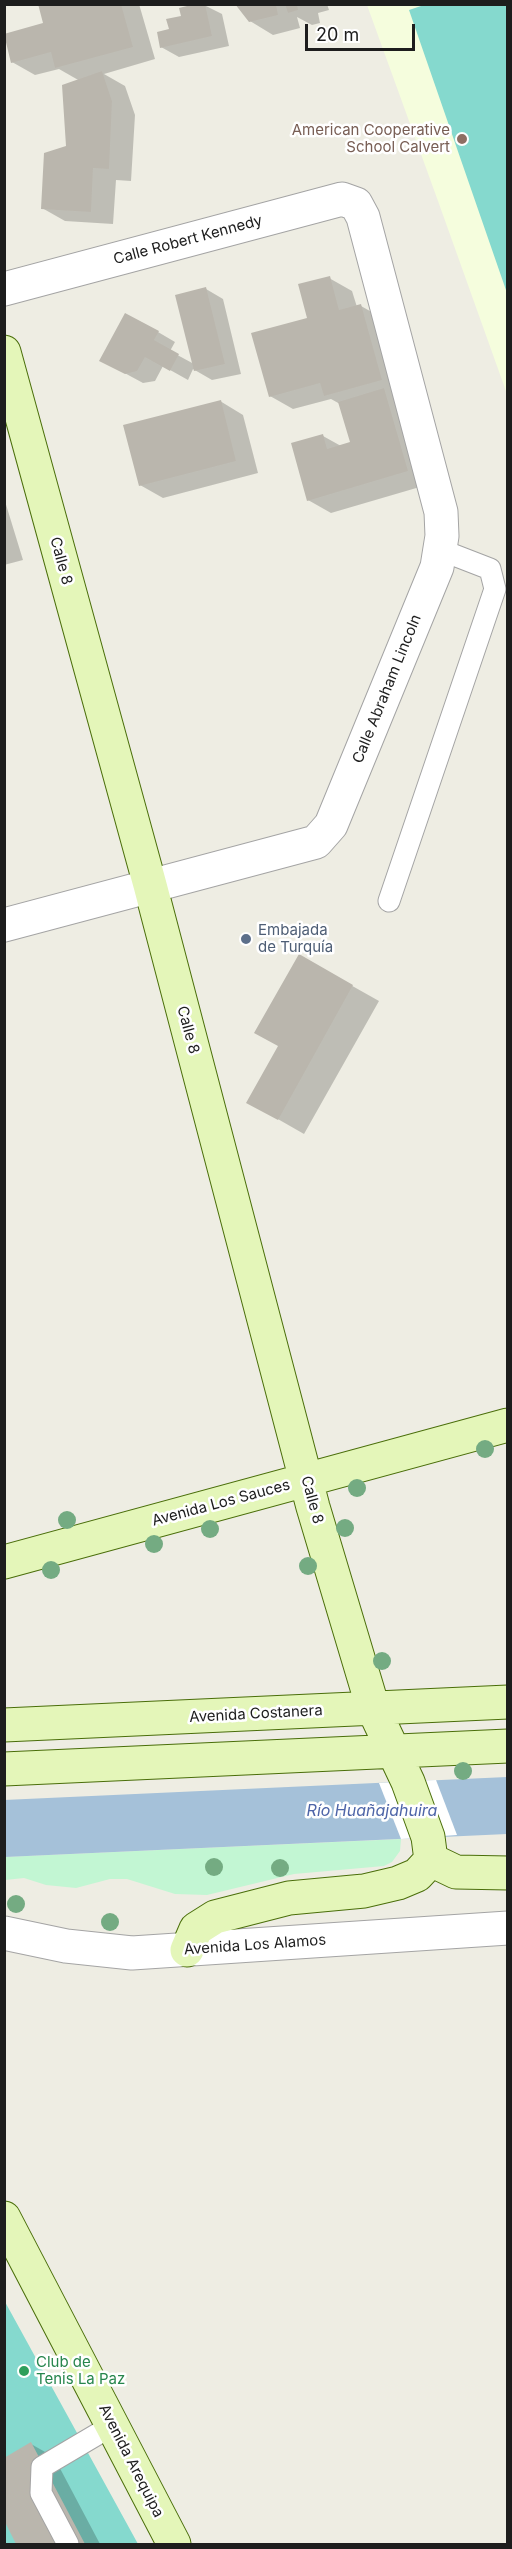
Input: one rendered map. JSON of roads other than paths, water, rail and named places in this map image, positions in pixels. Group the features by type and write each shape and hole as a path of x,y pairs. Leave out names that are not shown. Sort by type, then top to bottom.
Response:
{"main road":[{"name":"Calle 8","path":"4,352 150,885 307,1480 373,1708 408,1782 430,1849"},
{"name":"Avenida Los Sauces","path":"4,1562 507,1425"},
{"name":"Avenida Costanera","path":"4,1725 507,1702"},
{"path":"4,1769 507,1746"},
{"path":"188,1950 196,1929 215,1917 289,1898 364,1891 398,1883 417,1875 430,1849 456,1872 507,1873"},
{"name":"Avenida Arequipa","path":"4,2218 174,2544"}],"street":[{"name":"Calle Robert Kennedy","path":"4,289 342,199 356,204 363,217"},
{"name":"Calle Abraham Lincoln","path":"4,925 316,842 331,825 437,567 441,550 441,512 363,217"},
{"name":"Avenida Los Alamos","path":"4,1933 66,1946 132,1953 507,1928"}],"lane":[{"path":"389,901 495,589 490,569 441,550"},
{"path":"68,2544 41,2493 42,2467 113,2425"}],"water":[{"name":"Río Huañajahuira","path":"507,1777 507,1834 5,1857 4,1800"}],"place":[{"name":"American Cooperative School Calvert","path":"462,139"},
{"name":"Embajada de Turquía","path":"246,939"},
{"name":"Club de Tenis La Paz","path":"24,2371"}]}
